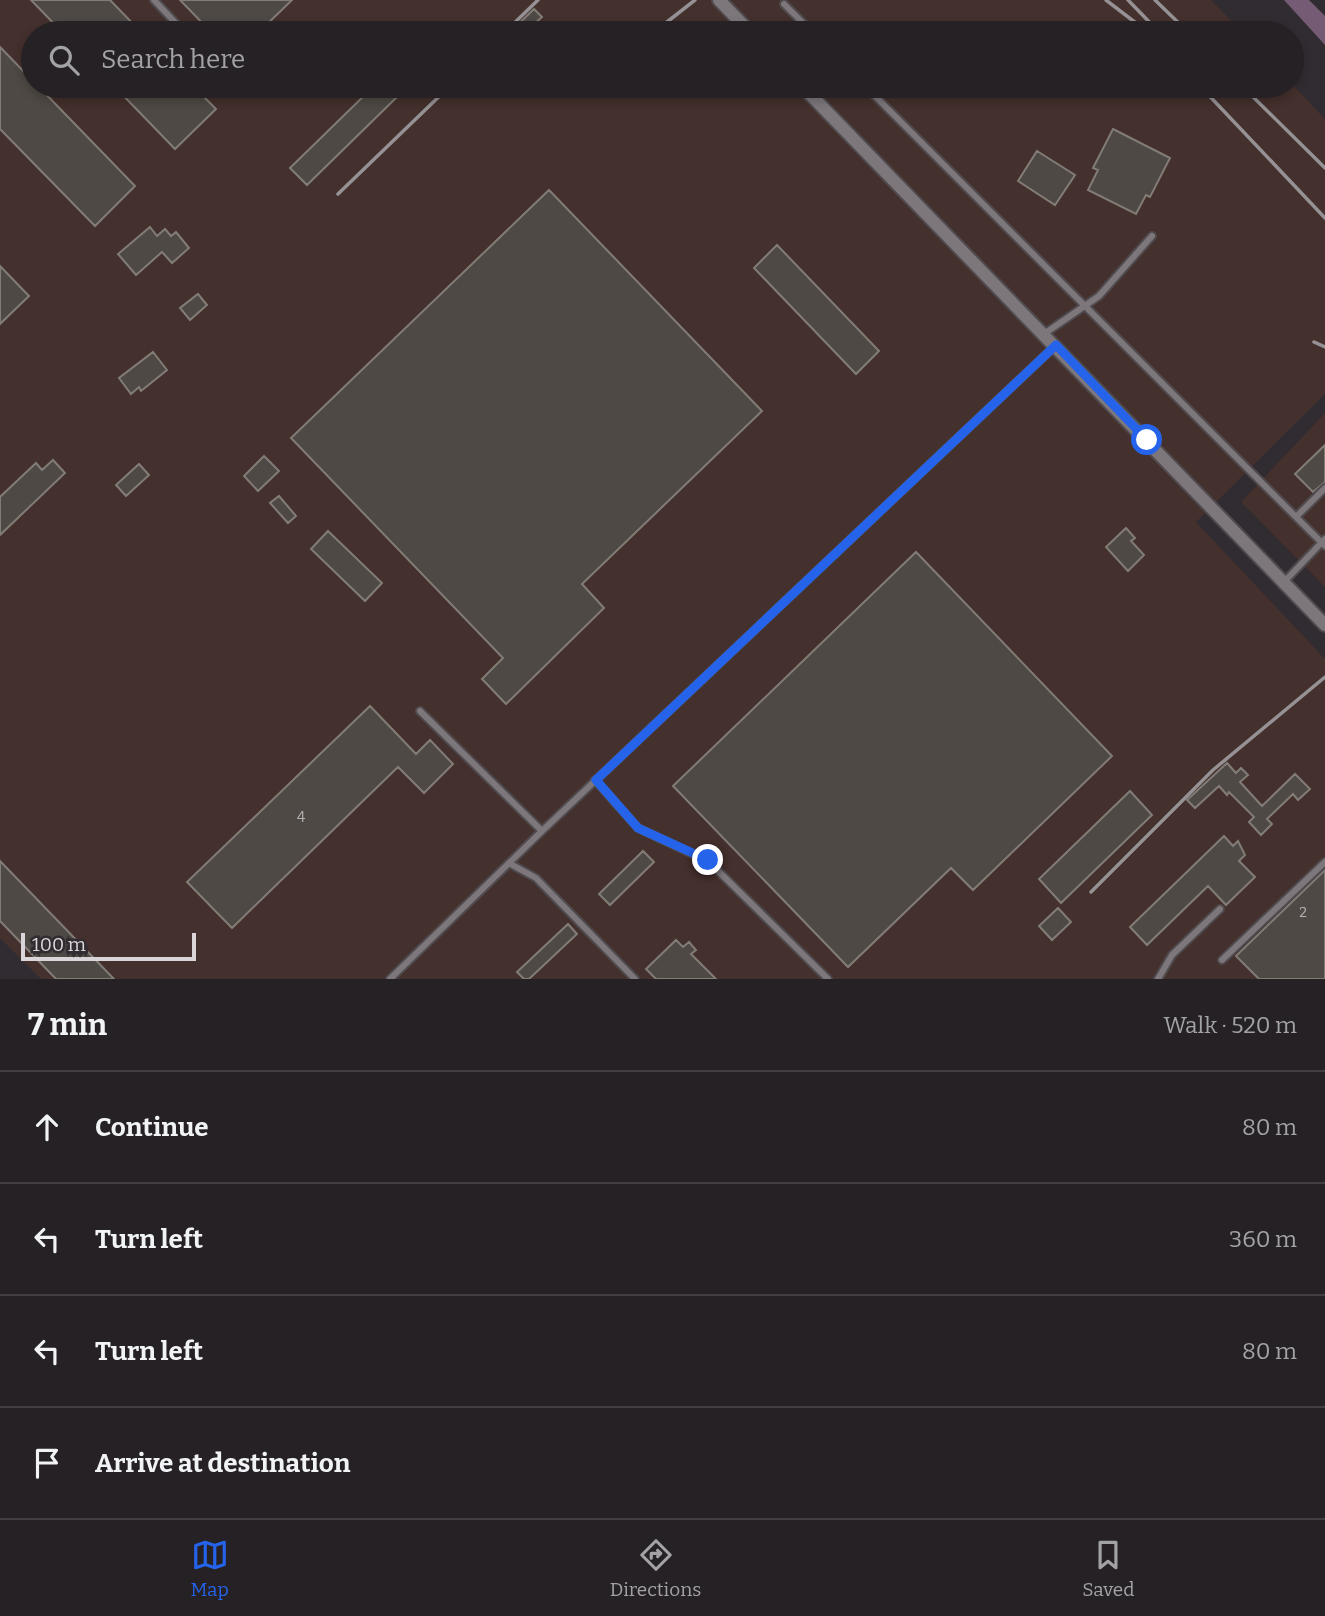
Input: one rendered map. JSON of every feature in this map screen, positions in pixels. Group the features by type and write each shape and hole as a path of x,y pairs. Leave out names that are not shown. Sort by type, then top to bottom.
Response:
{"street":[{"path":"719,0 739,21"},
{"path":"814,98 1325,625"}],"lane":[{"path":"154,0 174,21"},
{"path":"784,4 801,21"},
{"path":"877,98 1324,542 1284,582"},
{"path":"1044,334 1099,296 1152,236"},
{"path":"390,979 542,831 1056,345"},
{"path":"1296,517 1325,488"},
{"path":"420,711 542,831"},
{"path":"596,780 638,828 708,860 828,979"},
{"path":"1222,960 1325,862"},
{"path":"509,863 536,878 635,979"},
{"path":"1158,979 1172,955 1220,909"}],"shaded area":[{"path":"0,0 1211,0 1231,21 21,21 21,98 1304,97 1325,119 1325,394 1196,522 1325,659 1325,979 41,979 0,938"},
{"path":"1284,0 1309,0 1325,16 1325,45 1304,21"},
{"path":"1325,413 1325,587 1241,502"}],"building":[{"path":"31,0 110,0 130,21 51,21"},
{"path":"180,0 292,0 270,21 200,21"},
{"path":"534,9 542,17 538,21 522,21"},
{"path":"0,47 21,69 21,98 50,98 135,186 95,226 0,129"},
{"path":"126,98 205,98 216,109 175,149"},
{"path":"362,98 396,98 307,185 290,168"},
{"path":"1113,129 1170,158 1150,197 1146,195 1136,214 1088,190 1098,170 1093,168"},
{"path":"1037,151 1075,175 1055,205 1018,181"},
{"path":"549,190 762,411 582,584 604,608 506,704 482,679 503,658 291,438"},
{"path":"150,227 157,236 165,229 171,236 176,232 189,248 172,263 162,252 136,275 118,254"},
{"path":"777,245 879,351 856,374 754,268"},
{"path":"0,266 29,296 0,324"},
{"path":"198,294 207,305 190,320 180,308"},
{"path":"153,352 167,370 141,391 139,387 131,394 119,378"},
{"path":"1325,445 1325,482 1313,492 1295,474"},
{"path":"264,456 279,471 258,491 244,476"},
{"path":"53,460 65,473 0,535 0,497 36,463 42,470"},
{"path":"139,464 149,475 126,496 116,485"},
{"path":"279,496 296,516 288,523 270,503"},
{"path":"1126,528 1135,538 1131,541 1144,555 1128,571 1106,547"},
{"path":"328,531 382,583 365,601 311,549"},
{"path":"916,552 1112,756 973,890 951,868 848,967 673,786"},
{"path":"370,706 416,754 430,740 453,764 424,793 398,767 232,928 187,882"},
{"path":"1227,763 1236,773 1241,768 1248,775 1240,782 1262,806 1295,774 1310,789 1298,800 1293,794 1267,819 1272,824 1261,835 1249,822 1254,817 1229,792 1227,795 1219,786 1195,808 1187,800"},
{"path":"1130,791 1152,815 1061,903 1039,879"},
{"path":"1224,836 1233,846 1238,841 1245,855 1239,861 1255,877 1226,905 1208,886 1147,945 1130,927"},
{"path":"643,851 654,862 610,905 599,894"},
{"path":"0,861 114,979 56,979 0,921"},
{"path":"1325,870 1325,979 1259,979 1236,956"},
{"path":"1058,908 1071,922 1052,940 1039,926"},
{"path":"568,924 577,934 529,979 524,979 517,972"},
{"path":"676,940 683,947 689,942 696,950 691,954 716,979 656,979 646,969"}],"railway":[{"path":"516,21 538,0"},
{"path":"668,21 695,0"},
{"path":"1106,0 1133,21"},
{"path":"1128,0 1148,21"},
{"path":"1155,0 1177,21"},
{"path":"338,194 438,98"},
{"path":"1211,98 1325,218"},
{"path":"1254,98 1325,168"},
{"path":"1314,342 1325,347"},
{"path":"1091,892 1213,770 1325,677"}],"route":[{"path":"708,860 638,828 596,780 1056,345 1147,440"}]}
